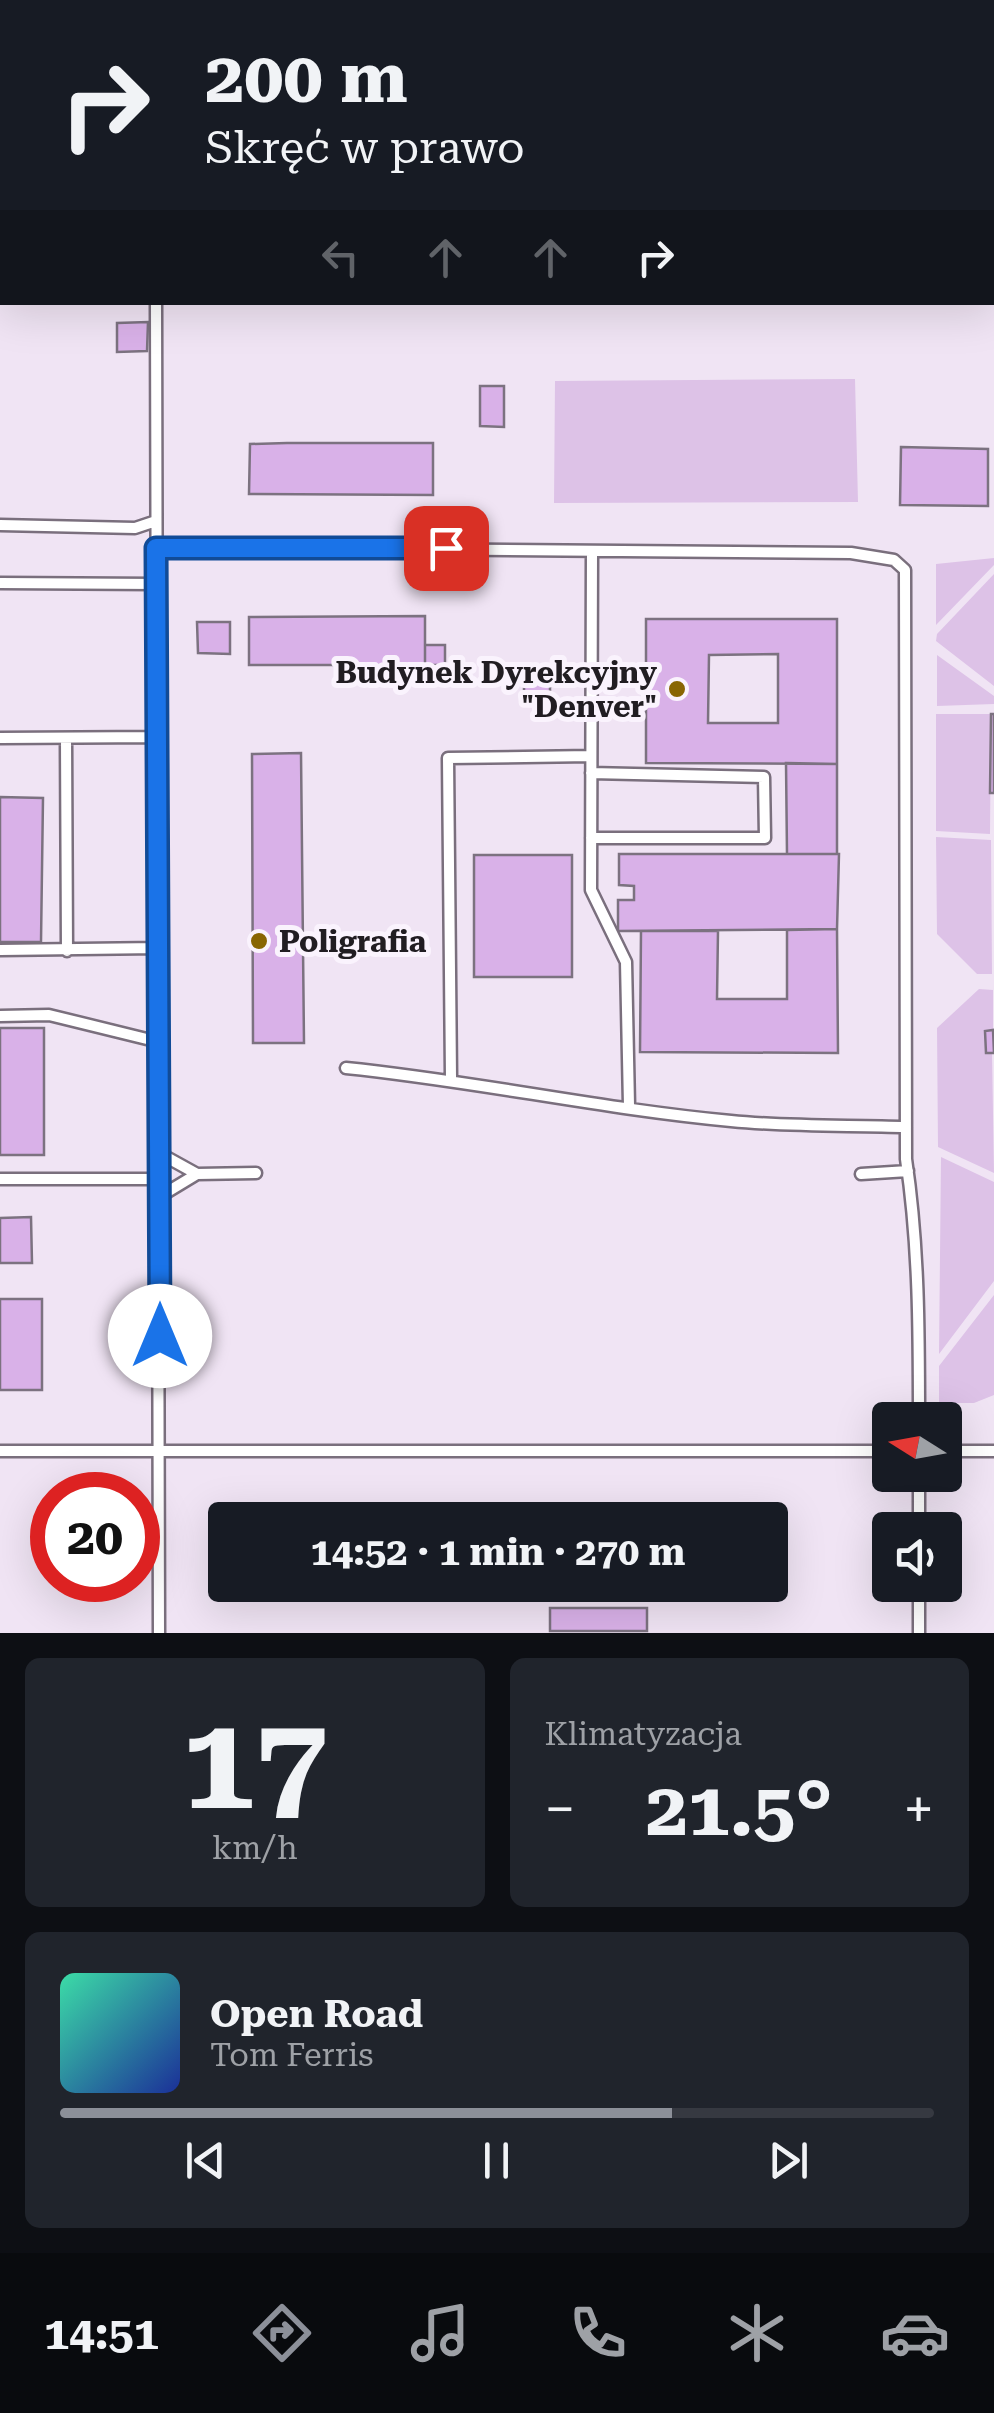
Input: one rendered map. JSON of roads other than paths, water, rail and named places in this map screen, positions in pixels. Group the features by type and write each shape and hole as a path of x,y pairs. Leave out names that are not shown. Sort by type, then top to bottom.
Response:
{"lane":[{"path":"156,305 159,1633"},
{"path":"0,525 135,528 156,521"},
{"path":"156,548 851,553 894,560 905,570 906,1127 918,1284 919,1402"},
{"path":"592,551 590,890 626,962 629,1106"},
{"path":"0,582 156,584"},
{"path":"0,738 157,736"},
{"path":"66,738 68,951"},
{"path":"451,1078 448,758 591,756"},
{"path":"591,773 764,776 765,838 591,838"},
{"path":"0,950 158,948"},
{"path":"0,1016 49,1015 159,1042"},
{"path":"346,1068 451,1078 655,1112 807,1127 906,1127"},
{"path":"159,1152 197,1174"},
{"path":"861,1174 908,1171"},
{"path":"159,1197 197,1174 256,1173"},
{"path":"0,1180 159,1179"},
{"path":"0,1451 872,1451"},
{"path":"962,1451 994,1451"},
{"path":"919,1602 919,1633"}],"place":[{"name":"Budynek Dyrekcyjny \"Denver\"","path":"677,689"},
{"name":"Poligrafia","path":"259,941"}]}
